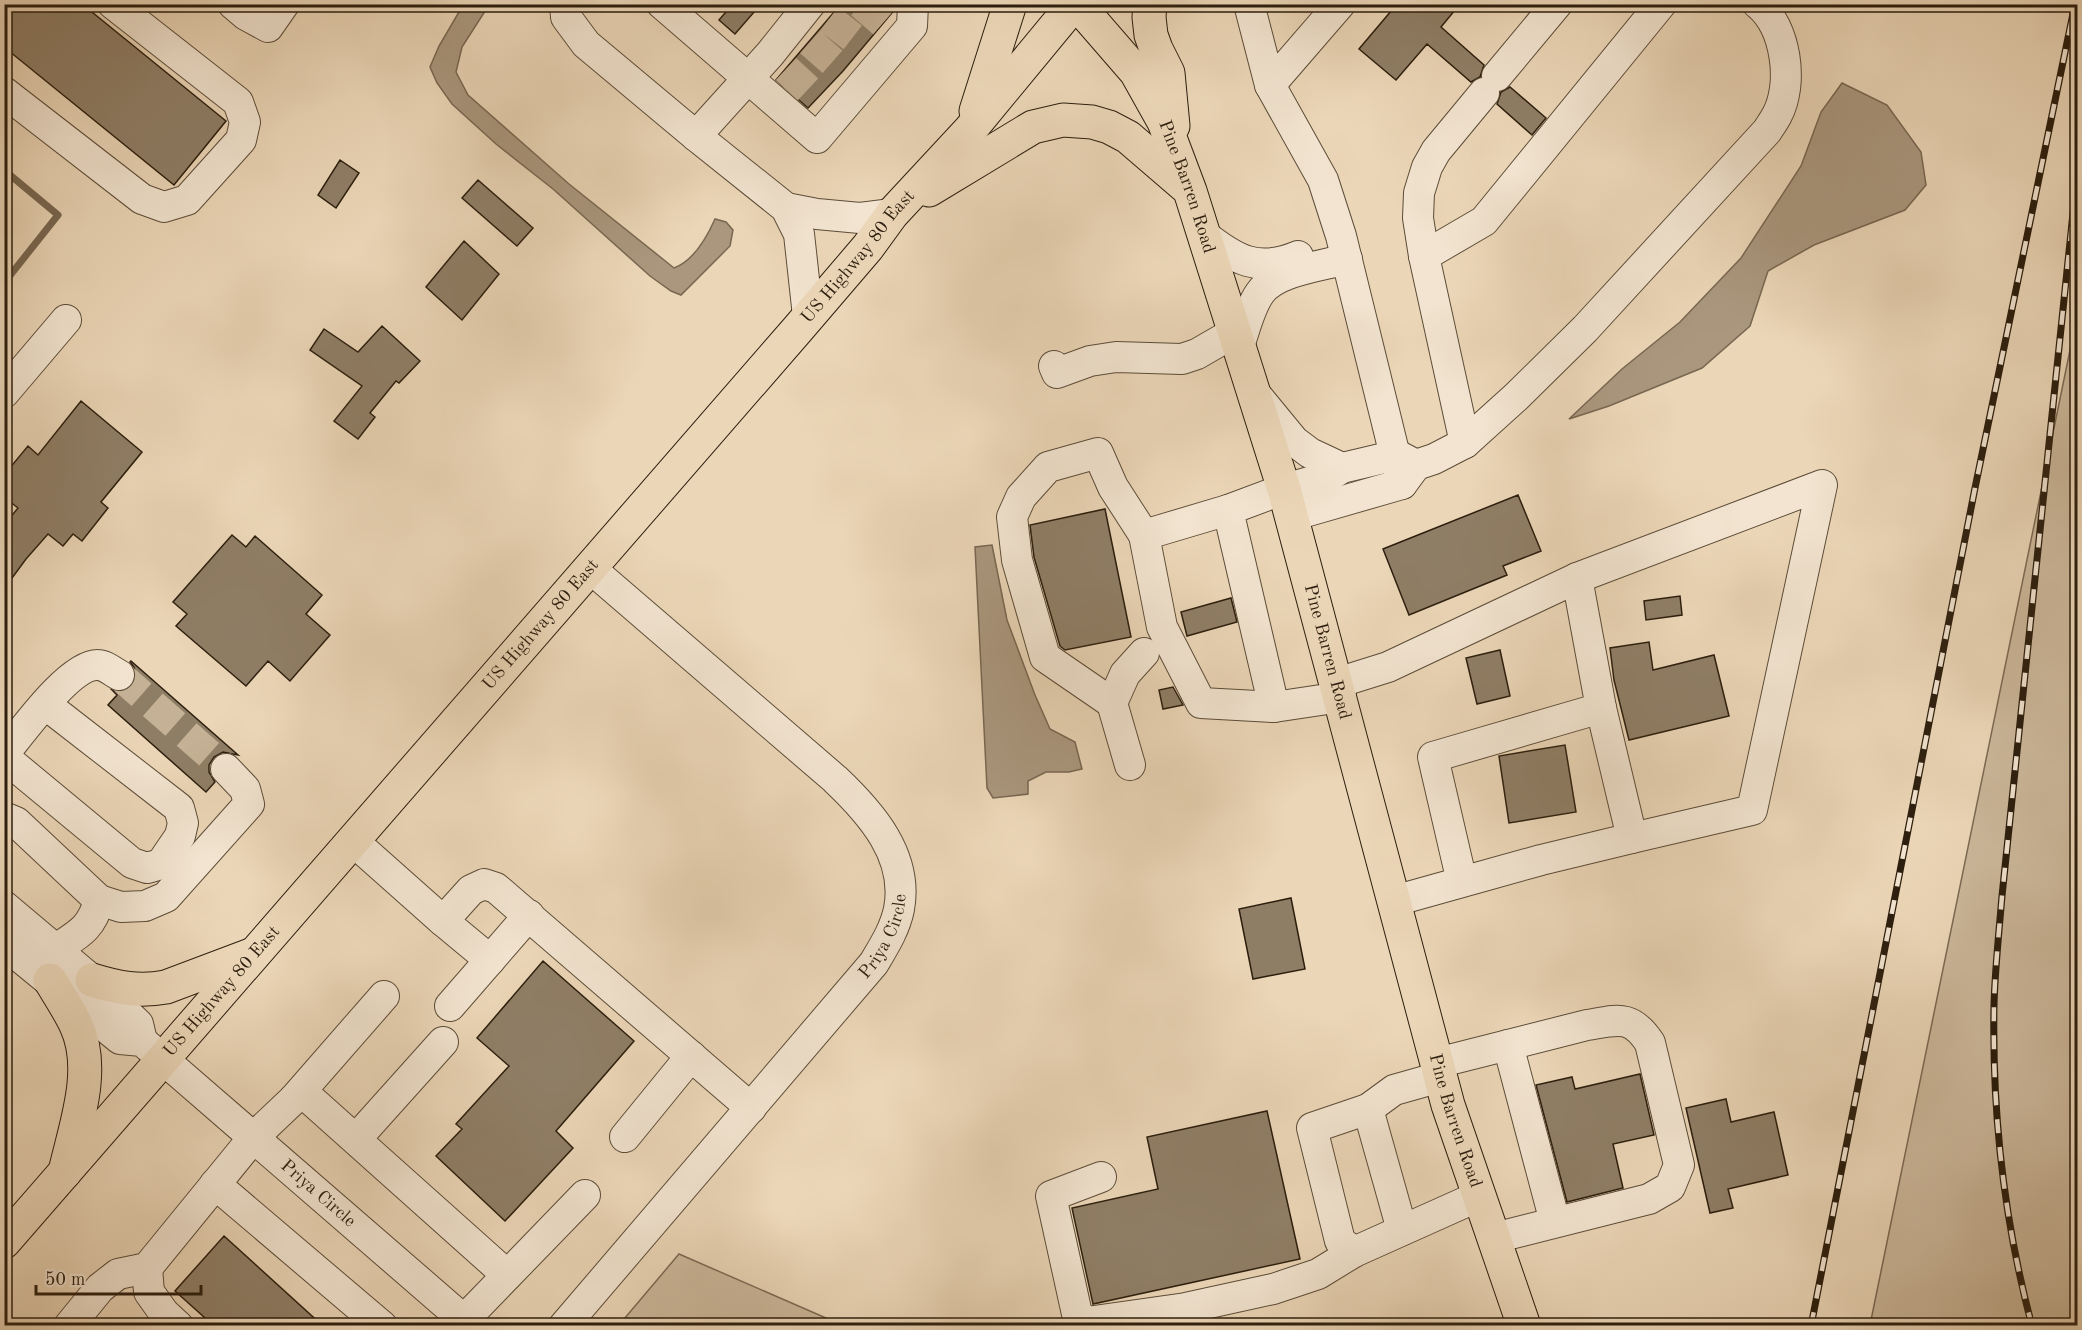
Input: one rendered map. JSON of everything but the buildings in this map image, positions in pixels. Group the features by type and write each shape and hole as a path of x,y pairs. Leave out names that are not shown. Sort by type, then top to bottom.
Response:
{"main road":[{"path":"970,130 1010,4"},
{"name":"US Highway 80 East","path":"4,1242 64,1175 152,1050 256,954 808,316 868,246 892,214 970,130 1075,4"},
{"name":"Pine Barren Road","path":"1075,4 1136,72 1164,122 1190,191 1288,502 1448,1105 1524,1326"},
{"path":"1150,4 1151,35 1168,73 1174,149"},
{"path":"892,214 1033,127 1063,120 1092,122 1109,127 1128,137 1190,191"},
{"path":"92,980 123,989 166,987 256,954"},
{"path":"53,965 76,1026 85,1058 82,1092 64,1175"}],"street":[{"path":"4,92 141,199 164,207 187,200 241,140 245,122 238,102 112,4"},
{"path":"233,4 246,15 268,27 284,4"},
{"path":"565,4 566,17 586,44 786,208 799,234 808,316"},
{"path":"662,4 817,138 826,107 882,42 912,26 914,4"},
{"path":"1249,4 1270,85 1323,180 1405,468"},
{"path":"1270,85 1340,4"},
{"path":"1466,442 1425,256 1418,218 1419,193 1427,167 1436,151 1557,4"},
{"path":"1425,256 1484,221 1661,4"},
{"path":"1144,535 1228,510 1288,502 1434,459 1466,442 1516,398 1585,329 1767,131 1778,114 1784,93 1785,69 1783,48 1777,28 1768,13 1758,4"},
{"path":"696,136 748,79 778,62 810,19"},
{"path":"786,208 860,218 892,214"},
{"path":"1204,235 1224,251 1242,260 1272,265 1344,248"},
{"path":"1054,366 1057,373 1090,361 1116,357 1182,359 1237,339 1258,294 1268,283 1344,248"},
{"path":"4,393 66,320"},
{"path":"1253,391 1294,441 1310,453 1342,468 1405,468"},
{"path":"1130,765 1112,703 1044,657 1017,560 1012,517 1020,497 1048,467 1098,453 1113,487 1144,535 1162,627 1201,703 1274,707 1339,690 1576,578 1822,484 1752,810 1541,860 1394,901"},
{"path":"1288,502 1342,468"},
{"path":"1228,510 1274,707"},
{"name":"Priya Circle","path":"564,1326 874,963 890,937 899,909 901,881 893,853 882,832 863,806 835,779 590,568"},
{"path":"1576,578 1601,708 1632,838"},
{"path":"1112,703 1125,674 1144,653"},
{"path":"45,704 179,808 183,823 180,836 161,864 147,868 132,864 4,756 45,704 69,679 88,667 100,665 119,675"},
{"path":"1462,882 1433,757 1601,708"},
{"path":"4,818 16,822 99,900 121,907 145,906 165,897 249,804 245,789 226,769"},
{"path":"353,841 490,960"},
{"path":"443,921 471,890 484,884 496,888 751,1108"},
{"path":"53,965 86,929 95,915 99,900"},
{"path":"4,906 53,965 120,1039 152,1050"},
{"path":"450,1006 529,915"},
{"path":"4,944 92,980 138,1024 152,1050"},
{"path":"75,1323 100,1288 118,1274 147,1268 253,1138 294,1099 384,996"},
{"path":"1354,1252 1340,1241 1312,1128 1368,1109 1394,1090 1439,1070 1508,1045 1587,1024 1624,1021 1640,1028 1650,1043 1679,1165 1670,1187 1637,1203 1494,1238"},
{"path":"356,1139 443,1042"},
{"path":"1508,1045 1555,1222"},
{"name":"Priya Circle","path":"152,1050 469,1323"},
{"path":"625,1137 691,1056"},
{"path":"294,1099 302,1096 309,1098 507,1275"},
{"path":"1368,1109 1402,1230"},
{"path":"1101,1177 1051,1196 1077,1314 1087,1322 1186,1308 1273,1289 1318,1274 1354,1252 1479,1196"},
{"path":"215,1184 382,1326"},
{"path":"469,1323 507,1275 585,1195"},
{"path":"147,1268 149,1292 164,1313 178,1326"}],"shaded area":[{"path":"463,5 489,5 462,47 456,72 468,95 569,184 674,268 687,260 704,241 715,219 726,222 733,230 730,246 681,295 671,291 650,276 553,189 496,144 452,104 437,83 430,67 439,46"},
{"path":"1842,83 1887,105 1921,152 1926,185 1905,210 1814,245 1768,271 1750,326 1702,368 1609,406 1569,419 1622,369 1680,322 1741,258 1801,166 1821,112"},
{"path":"2077,316 2077,1325 1870,1325"},
{"path":"992,545 1007,620 1035,695 1050,729 1075,742 1082,769 1069,772 1046,772 1028,781 1028,794 993,798 987,788 975,547"},
{"path":"679,1254 842,1325 619,1325"}],"waterway":[{"path":"4,170 58,215 4,283"}],"tunnel":[{"path":"861,4 883,23"},
{"path":"829,19 864,46"},
{"path":"810,42 843,71"},
{"path":"786,69 817,98"},
{"path":"119,675 226,769"}],"railway":[{"path":"1811,1326 1975,488 2075,4"},
{"path":"2032,1326 2014,1247 2002,1167 1995,1086 1995,991 2002,896 2078,165"}]}
